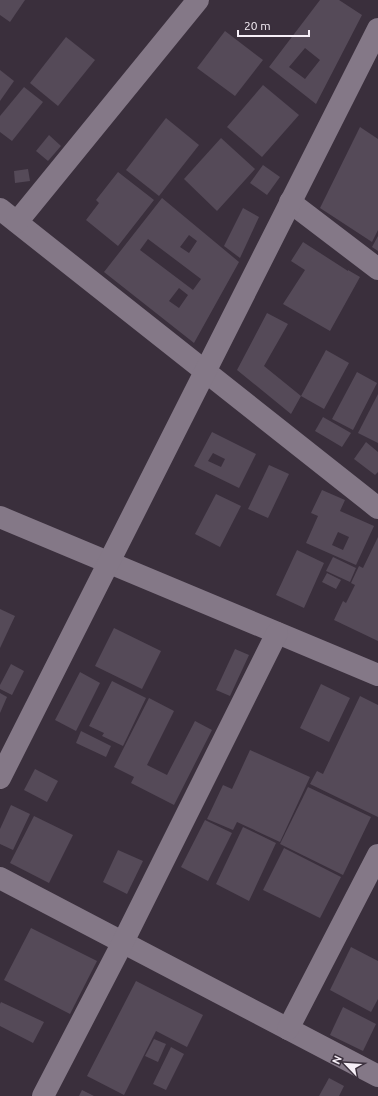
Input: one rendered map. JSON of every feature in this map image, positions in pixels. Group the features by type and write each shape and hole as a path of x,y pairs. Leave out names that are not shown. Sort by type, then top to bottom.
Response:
{"street":[{"path":"198,0 8,216 378,508"},
{"path":"0,778 378,29"},
{"path":"290,202 378,269"},
{"path":"0,517 378,675"},
{"path":"43,1096 277,633"},
{"path":"288,1029 378,855"},
{"path":"0,878 378,1076"}],"building":[{"path":"0,0 25,0 10,22 0,15"},
{"path":"320,0 339,0 362,15 316,104 269,67","holes":["305,48 320,60 305,79 289,67"]},
{"path":"225,31 263,60 235,96 197,68"},
{"path":"66,37 95,60 58,106 30,83"},
{"path":"0,70 14,81 0,101"},
{"path":"263,85 299,115 262,157 227,127"},
{"path":"24,87 43,102 12,141 0,132 0,116"},
{"path":"166,118 199,145 159,196 126,170"},
{"path":"360,127 378,139 378,230 372,242 320,208"},
{"path":"49,135 61,146 48,161 36,151"},
{"path":"221,138 255,169 217,211 184,179"},
{"path":"263,165 280,177 267,195 250,183"},
{"path":"28,169 30,181 15,183 14,171"},
{"path":"118,172 154,200 118,246 86,220 99,203 96,200"},
{"path":"162,198 239,262 194,343 104,272","holes":["189,235 197,241 189,253 180,247","148,239 201,279 193,290 140,250","179,288 188,295 179,308 169,301"]},
{"path":"243,208 259,217 240,258 224,246"},
{"path":"378,236 378,251 372,247"},
{"path":"303,242 360,277 330,331 283,304 305,270 291,261"},
{"path":"267,313 288,324 264,366 301,396 291,414 237,370"},
{"path":"326,350 349,363 324,409 301,396"},
{"path":"357,372 377,383 353,430 332,419"},
{"path":"378,394 378,443 358,433"},
{"path":"323,417 351,433 342,447 315,431"},
{"path":"212,432 256,454 239,488 194,466","holes":["213,453 225,459 221,467 208,461"]},
{"path":"366,442 378,452 378,472 375,475 354,459"},
{"path":"269,465 289,474 268,518 248,509"},
{"path":"322,490 345,500 340,511 374,526 356,565 306,543 318,516 311,513","holes":["338,532 349,537 343,550 332,545"]},
{"path":"216,494 241,506 220,547 195,534"},
{"path":"378,537 378,641 334,620 343,601 346,603 355,585 351,583 359,566 363,568"},
{"path":"297,550 324,563 304,608 276,595"},
{"path":"333,557 356,568 350,582 326,571"},
{"path":"327,573 341,580 336,589 322,582"},
{"path":"0,609 15,616 0,648"},
{"path":"114,628 161,651 142,689 95,666"},
{"path":"235,649 249,655 230,696 216,690"},
{"path":"11,664 24,671 12,695 0,689 0,685"},
{"path":"80,672 100,683 76,731 55,720"},
{"path":"112,681 146,698 123,746 102,736 104,733 89,726"},
{"path":"321,684 350,698 329,742 300,728"},
{"path":"0,693 7,697 0,713"},
{"path":"360,696 378,705 378,817 310,784 317,771 323,774"},
{"path":"149,698 174,711 147,765 167,775 195,721 212,730 174,805 131,783 134,777 114,767"},
{"path":"81,731 111,746 106,757 76,743"},
{"path":"250,750 310,777 280,842 237,822 233,830 207,819 223,785 232,789"},
{"path":"35,769 58,781 47,802 24,790"},
{"path":"308,787 371,817 343,875 280,844"},
{"path":"11,805 30,814 13,850 0,844 0,829"},
{"path":"34,816 73,835 49,883 10,863"},
{"path":"205,820 232,833 208,881 181,867"},
{"path":"243,827 276,843 249,901 216,884"},
{"path":"284,848 341,877 320,918 263,890"},
{"path":"118,850 143,861 127,894 103,882"},
{"path":"31,928 97,961 70,1014 4,980"},
{"path":"351,947 378,961 378,999 371,1012 330,990"},
{"path":"136,981 203,1015 187,1047 156,1031 124,1095 87,1076"},
{"path":"1,1002 44,1022 33,1043 0,1026"},
{"path":"343,1007 376,1024 363,1051 330,1035"},
{"path":"154,1039 166,1044 158,1062 145,1056"},
{"path":"171,1047 184,1054 166,1090 153,1084"},
{"path":"329,1078 344,1086 339,1096 319,1096"},
{"path":"82,1090 94,1096 79,1096"}]}
